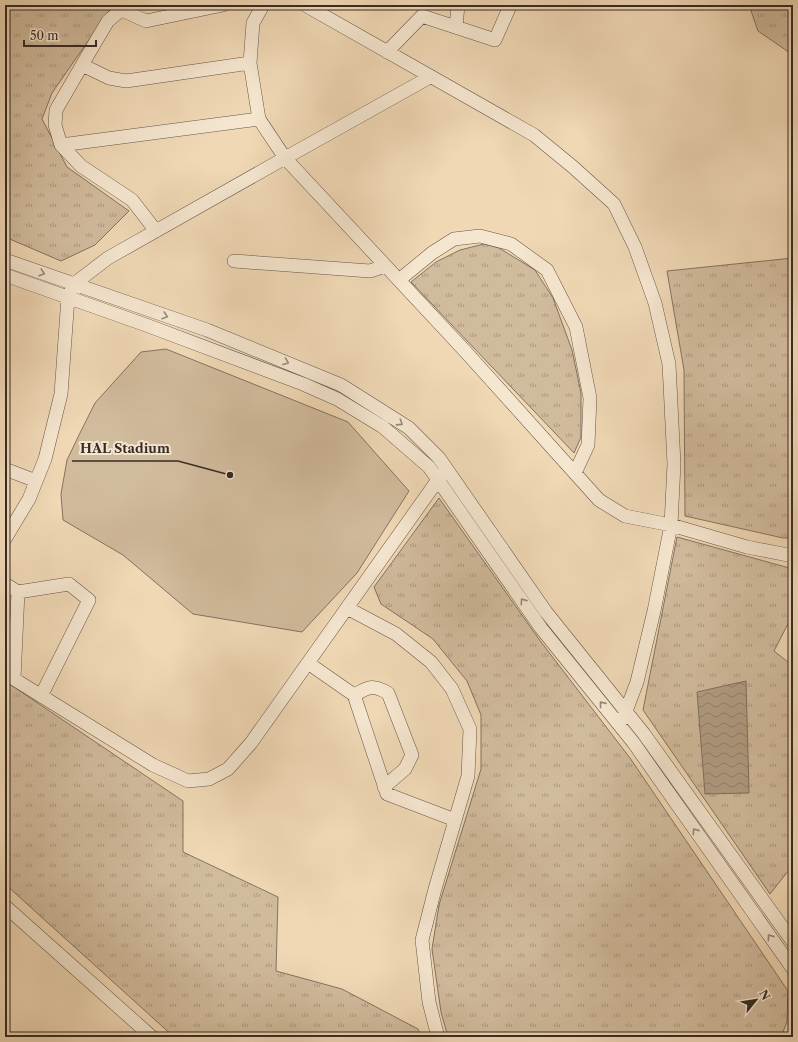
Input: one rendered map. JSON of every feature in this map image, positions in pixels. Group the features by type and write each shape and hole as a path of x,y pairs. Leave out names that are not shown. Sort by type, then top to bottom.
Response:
{"street":[{"path":"156,231 132,200 81,166 61,145 55,125 56,110 108,21 125,7 146,21 222,5"},
{"path":"263,5 253,23 250,63 259,119 285,158 399,280 599,500 625,516 671,525 747,547 793,556"},
{"path":"305,5 534,135 573,167 614,204 635,247 655,303 669,364 674,464 671,525 654,611 637,682 627,713 620,726"},
{"path":"456,27 458,5"},
{"path":"387,52 422,16 495,40 510,6 508,5"},
{"path":"82,65 110,78 126,80 250,63"},
{"path":"5,539 29,499 45,458 61,394 68,297 74,284 108,258 430,77"},
{"path":"61,145 259,119"},
{"path":"399,280 432,253 454,240 480,236 511,244 547,270 576,327 590,398 588,445 575,473"},
{"path":"5,260 207,330 341,385 409,428 439,458 546,612 644,734 793,942"},
{"path":"234,261 370,271 385,266"},
{"path":"5,275 146,325 303,384 337,400 383,427 429,467 542,628 632,742 793,969"},
{"path":"18,592 14,679 153,765 188,781 210,779 228,769 251,743 446,468"},
{"path":"5,469 36,481"},
{"path":"5,584 18,592 69,584 89,600 41,696"},
{"path":"346,608 396,634 431,662 452,690 470,729 468,776 435,889 422,940 429,1002 438,1037"},
{"path":"308,662 354,694 387,794 455,820"},
{"path":"354,694 371,686 380,688 388,693 412,754 405,769 384,787"},
{"path":"5,906 152,1037"}],"green space":[{"path":"5,5 113,5 52,93 42,119 67,167 129,211 95,245 61,261 5,237"},
{"path":"749,5 793,5 793,55 758,31"},
{"path":"484,244 499,248 535,270 553,298 572,350 581,393 581,437 574,453 411,282 436,262 460,250"},
{"path":"793,258 793,538 783,538 685,516 684,370 667,271"},
{"path":"166,349 348,422 409,491 357,573 302,632 193,614 123,555 63,520 61,494 67,460 95,403 141,352"},
{"path":"439,498 541,642 630,758 788,991 787,1022 781,1037 448,1037 441,1012 432,949 439,905 481,769 481,715 467,681 433,639 381,604 374,587"},
{"path":"677,537 793,569 793,614 774,651 793,666 793,865 770,894 643,710"},
{"path":"5,681 183,801 183,852 278,897 276,971 342,989 418,1029 421,1037 174,1037 5,884"}],"water":[{"path":"746,681 749,793 705,794 697,692"}],"place":[{"name":"HAL Stadium","path":"230,475"}]}
